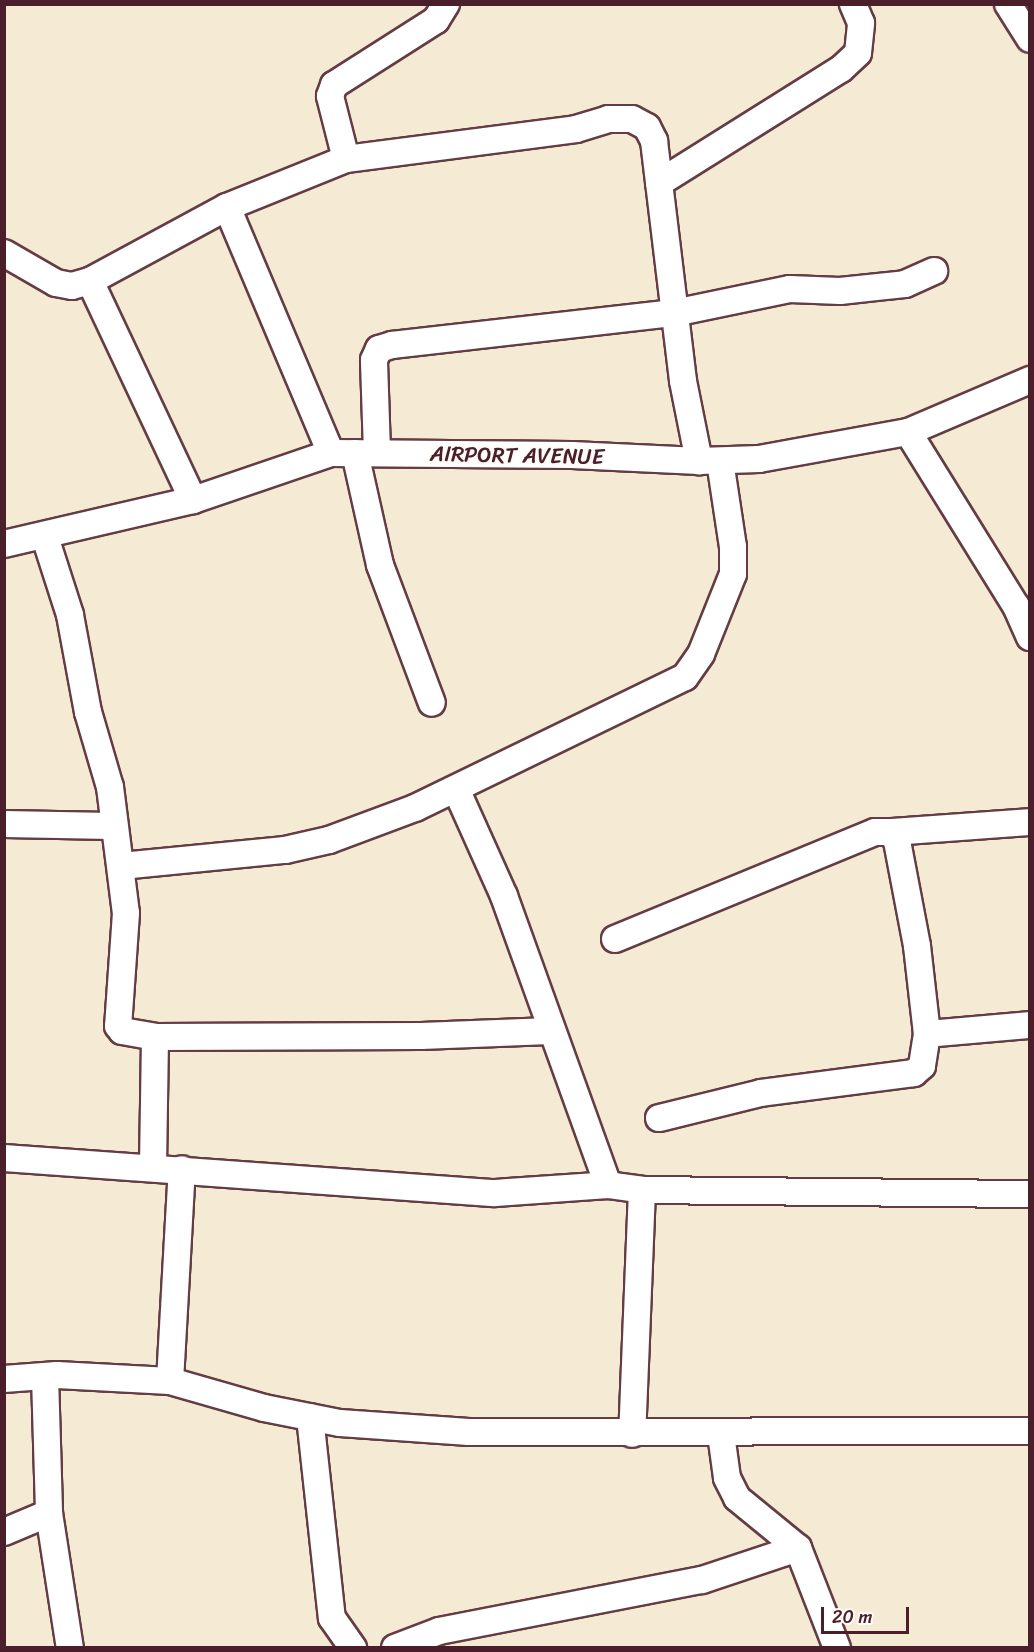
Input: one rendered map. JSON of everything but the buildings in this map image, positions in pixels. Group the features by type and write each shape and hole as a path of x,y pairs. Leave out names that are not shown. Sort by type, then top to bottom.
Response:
{"street":[{"path":"346,159 330,96 334,85 436,20 446,4"},
{"path":"659,183 841,69 858,53 861,23 853,4"},
{"path":"1008,4 1029,39"},
{"path":"4,253 56,283 72,286 90,281 227,207 346,159 576,129 608,119 632,119 647,127 654,141 675,313 709,461 733,547 733,574 701,654 685,677 456,789 374,824 285,850 121,866"},
{"path":"227,207 354,453 380,565 432,703"},
{"path":"354,453 374,360 379,350 675,313 790,289 840,291 905,284 934,272"},
{"path":"90,281 193,500"},
{"name":"AIRPORT AVENUE","path":"4,544 45,537 193,500 354,453 572,455 709,461 759,459 908,432 1029,380"},
{"path":"908,432 1016,606 1029,637"},
{"path":"45,537 70,615 88,712 110,787 112,826 121,866 126,914 118,1026 122,1031 155,1037 420,1036 550,1031"},
{"path":"456,789 504,896 550,1031 578,1095 608,1185"},
{"path":"615,939 875,832 1029,822"},
{"path":"4,824 112,826"},
{"path":"659,1118 761,1093 914,1073 927,1052 927,1034 917,946 897,842 891,832"},
{"path":"927,1034 1029,1025"},
{"path":"153,1166 155,1037"},
{"path":"4,1158 153,1166 495,1193 608,1185 642,1190 1029,1194"},
{"path":"170,1381 182,1169"},
{"path":"632,1434 642,1190"},
{"path":"45,1376 49,1514 70,1647"},
{"path":"4,1379 45,1376 170,1381 340,1423 469,1432 721,1434 1029,1431"},
{"path":"310,1417 332,1618 353,1647"},
{"path":"721,1434 727,1478 737,1498 798,1548 837,1647"},
{"path":"4,1532 49,1514"},
{"path":"395,1647 439,1631 702,1580 798,1548"}]}
